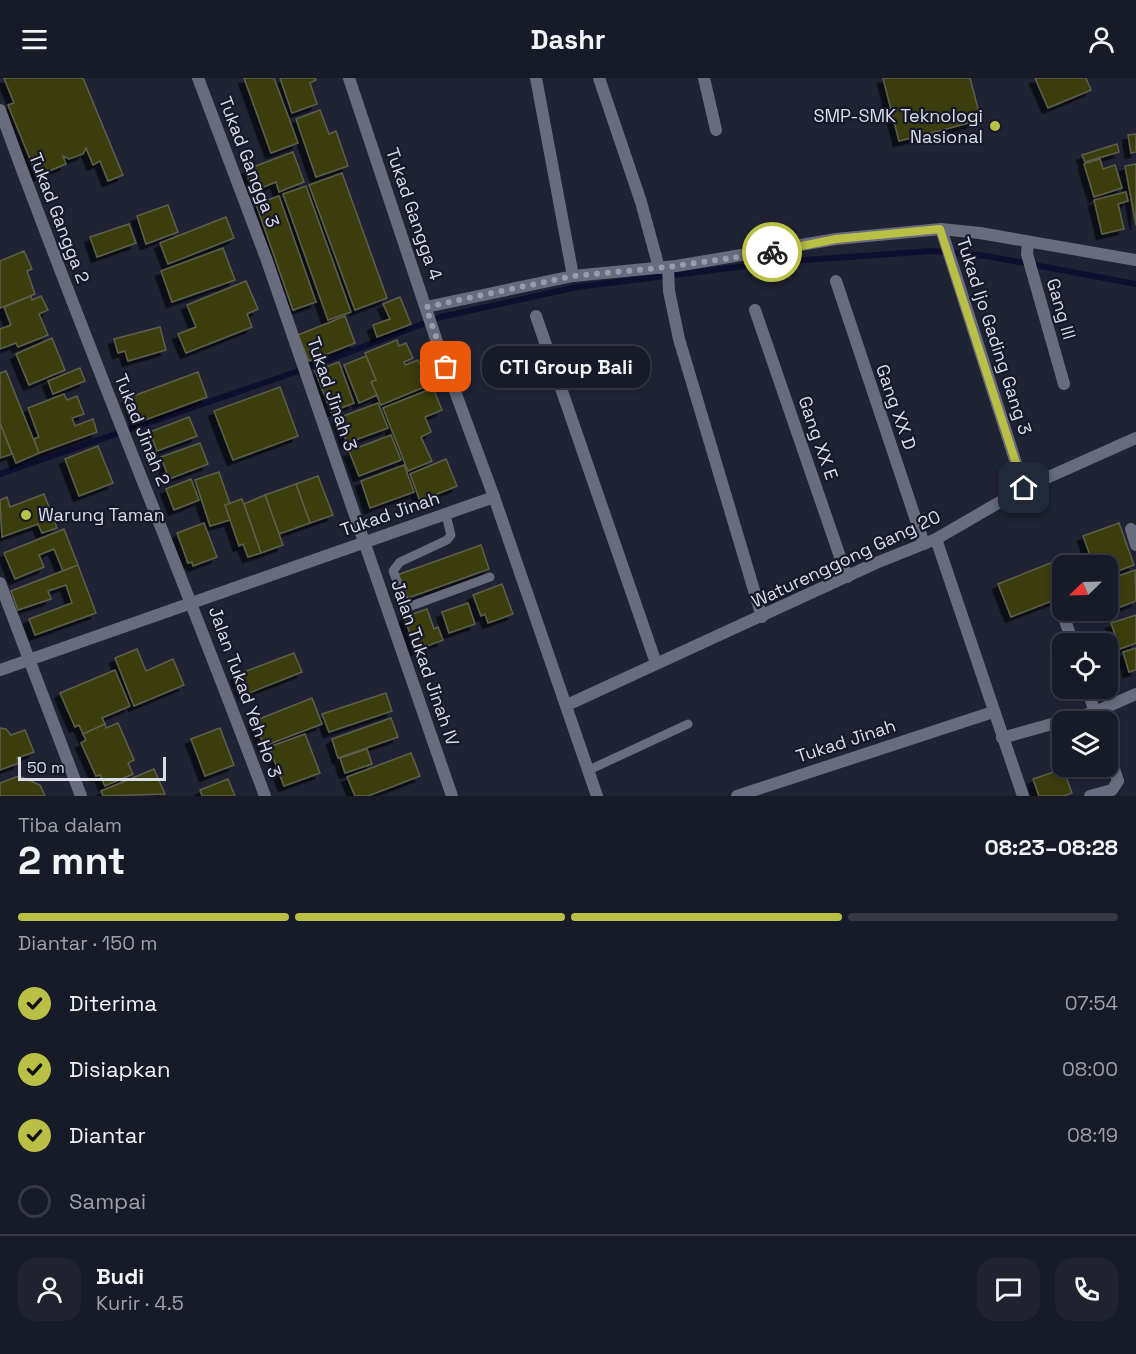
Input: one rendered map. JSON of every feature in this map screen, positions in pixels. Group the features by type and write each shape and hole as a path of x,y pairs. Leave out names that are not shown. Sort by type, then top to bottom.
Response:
{"street":[{"name":"Tukad Gangga 3","path":"198,78 266,258"},
{"name":"Tukad Gangga 4","path":"349,78 438,345 494,497"},
{"path":"536,78 573,276"},
{"path":"599,78 665,270 679,339 762,617"},
{"path":"704,78 716,130"},
{"name":"Tukad Gangga 2","path":"0,110 86,339"},
{"path":"427,310 573,276 665,270 836,239 940,229 980,233 1028,249 1136,260"},
{"name":"Tukad Ijo Gading Gang 3","path":"940,229 1024,488"},
{"name":"Gang III","path":"1028,249 1032,274 1064,384"},
{"name":"Tukad Jinah 3","path":"266,258 364,542"},
{"name":"Gang XX D","path":"836,281 1023,796"},
{"name":"Gang XX E","path":"755,310 847,577"},
{"path":"536,316 656,663"},
{"name":"Tukad Jinah 2","path":"86,339 192,601"},
{"name":"Waturenggong Gang 20","path":"567,705 847,577 930,542 1024,488 1136,438"},
{"path":"494,497 597,796"},
{"name":"Tukad Jinah","path":"0,670 494,497"},
{"path":"1131,529 1136,545"},
{"name":"Jalan Tukad Jinah IV","path":"364,542 452,796"},
{"path":"0,583 81,796"},
{"name":"Jalan Tukad Yeh Ho 3","path":"192,601 265,796"},
{"path":"1106,711 1136,694"},
{"name":"Tukad Jinah","path":"737,796 993,712"},
{"path":"1002,738 1052,727"},
{"path":"1090,796 1112,790 1118,781 1117,777"}],"lane":[{"path":"446,515 451,535 447,540 394,567 393,571 406,604 411,606 490,577"},
{"path":"589,770 688,724"}],"building":[{"path":"4,78 83,78 123,175 108,181 100,161 93,165 86,148 83,154 69,159 63,156 66,164 37,176 8,105 14,103"},
{"path":"244,78 274,78 298,143 271,153"},
{"path":"280,78 315,78 316,80 310,83 317,104 292,113"},
{"path":"883,78 970,78 981,120 899,141"},
{"path":"1035,78 1086,78 1091,90 1048,108"},
{"path":"320,110 329,134 336,131 348,166 316,177 296,119"},
{"path":"1136,134 1136,152 1131,153 1128,135"},
{"path":"1117,144 1119,152 1085,162 1082,155"},
{"path":"293,152 304,182 279,192 276,182 253,191 245,170"},
{"path":"1100,159 1103,169 1115,165 1122,188 1094,197 1084,164"},
{"path":"1136,164 1136,225 1125,166"},
{"path":"342,173 387,298 355,310 309,185"},
{"path":"306,186 351,312 328,320 283,194"},
{"path":"1126,192 1128,201 1118,204 1124,229 1102,234 1094,200"},
{"path":"279,196 316,302 293,310 256,204"},
{"path":"168,205 178,232 146,244 137,216"},
{"path":"226,217 234,238 168,264 160,243"},
{"path":"129,224 136,243 97,257 90,237"},
{"path":"223,248 235,280 172,302 161,271"},
{"path":"24,251 32,269 27,271 35,294 0,308 0,261"},
{"path":"246,281 258,309 247,314 252,327 186,353 178,334 196,327 187,305"},
{"path":"31,296 32,300 41,296 48,310 39,314 48,335 18,347 16,343 0,349 0,329 11,325 4,307"},
{"path":"400,297 411,324 377,337 373,325 390,319 383,304"},
{"path":"345,316 355,343 309,361 298,335"},
{"path":"160,327 166,350 128,361 125,351 118,353 114,339"},
{"path":"52,338 65,370 29,385 16,354"},
{"path":"397,340 399,346 406,343 413,358 404,362 405,365 418,360 429,385 381,405 371,382 376,380 365,353"},
{"path":"366,356 376,380 371,382 377,395 359,403 344,365"},
{"path":"339,362 354,403 331,412 315,371"},
{"path":"80,368 85,381 53,394 48,381"},
{"path":"6,371 39,453 16,463 0,423 0,373"},
{"path":"198,372 207,397 137,423 128,398"},
{"path":"280,387 298,436 233,460 214,411"},
{"path":"433,388 442,410 425,417 431,432 421,437 432,461 408,471 383,408"},
{"path":"64,394 67,400 77,396 84,414 72,418 75,426 93,419 97,432 39,453 34,439 39,437 28,408"},
{"path":"378,403 388,428 347,443 338,418"},
{"path":"189,417 197,436 157,451 150,432"},
{"path":"0,423 12,454 0,458"},
{"path":"391,435 401,460 359,476 349,451"},
{"path":"200,443 208,464 169,479 161,457"},
{"path":"98,446 113,483 79,496 65,459"},
{"path":"446,459 457,486 420,501 410,474"},
{"path":"404,465 414,492 370,508 361,481"},
{"path":"219,472 230,504 225,505 230,520 210,526 195,480"},
{"path":"318,476 333,515 310,523 296,484"},
{"path":"191,479 199,500 174,510 166,489"},
{"path":"296,484 310,523 279,534 265,495"},
{"name":"Warung Taman","path":"44,494 57,528 42,533 38,524 2,537 0,500 7,497 10,507"},
{"path":"265,495 283,545 261,553 244,504"},
{"path":"242,499 261,553 248,557 243,544 239,546 225,505"},
{"path":"204,523 217,557 193,566 192,562 188,563 177,533"},
{"path":"1119,523 1134,565 1118,571 1118,555 1090,555 1083,536"},
{"path":"64,529 78,565 63,571 54,549 39,555 44,567 15,579 4,553"},
{"path":"481,545 489,569 405,599 397,575"},
{"path":"1052,562 1052,601 1011,617 998,584"},
{"path":"78,565 96,613 35,635 29,619 72,603 66,585 48,591 51,599 18,610 11,591"},
{"path":"1135,570 1136,601 1118,608 1118,576"},
{"path":"502,584 513,614 488,623 485,614 481,616 473,595"},
{"path":"468,603 475,624 449,633 442,612"},
{"path":"427,609 434,629 438,627 443,640 416,650 404,617"},
{"path":"1136,615 1136,643 1120,649 1118,633 1114,633 1111,623"},
{"path":"1136,648 1136,670 1129,672 1123,652"},
{"path":"137,649 146,671 173,659 184,685 134,706 115,658"},
{"path":"294,653 302,672 244,695 236,675"},
{"path":"115,670 130,706 102,718 105,724 83,734 79,725 75,727 60,693"},
{"path":"386,693 392,711 329,732 322,714"},
{"path":"312,698 322,724 264,746 254,721"},
{"path":"391,718 398,737 338,758 332,739"},
{"path":"118,723 134,760 128,763 133,774 105,786 100,775 96,776 81,743 86,740 83,734 105,724 106,728"},
{"path":"0,728 6,729 11,735 25,730 34,752 17,758 19,763 0,770"},
{"path":"220,728 234,765 205,776 191,739"},
{"path":"305,734 320,773 284,786 269,747"},
{"path":"367,749 372,764 345,773 340,758"},
{"path":"411,753 420,776 368,796 355,796 347,777"},
{"path":"154,769 165,794 103,796 101,791"},
{"path":"1052,773 1052,777 1066,777 1072,793 1064,796 1039,796 1033,779"},
{"path":"19,776 40,785 45,796 0,796 0,783"},
{"path":"228,779 235,796 202,796 200,790"}],"waterway":[{"path":"0,474 310,367 441,317 577,287 778,262 932,251 987,256 1136,284"}],"way so far":[{"path":"446,367 426,307 573,276 668,267 772,252"}],"place":[{"name":"SMP-SMK Teknologi Nasional","path":"995,126"},
{"name":"CTI Group Bali","path":"446,367"},
{"name":"Warung Taman","path":"26,515"}],"route":[{"path":"772,252 836,239 940,229 1024,488"}]}
